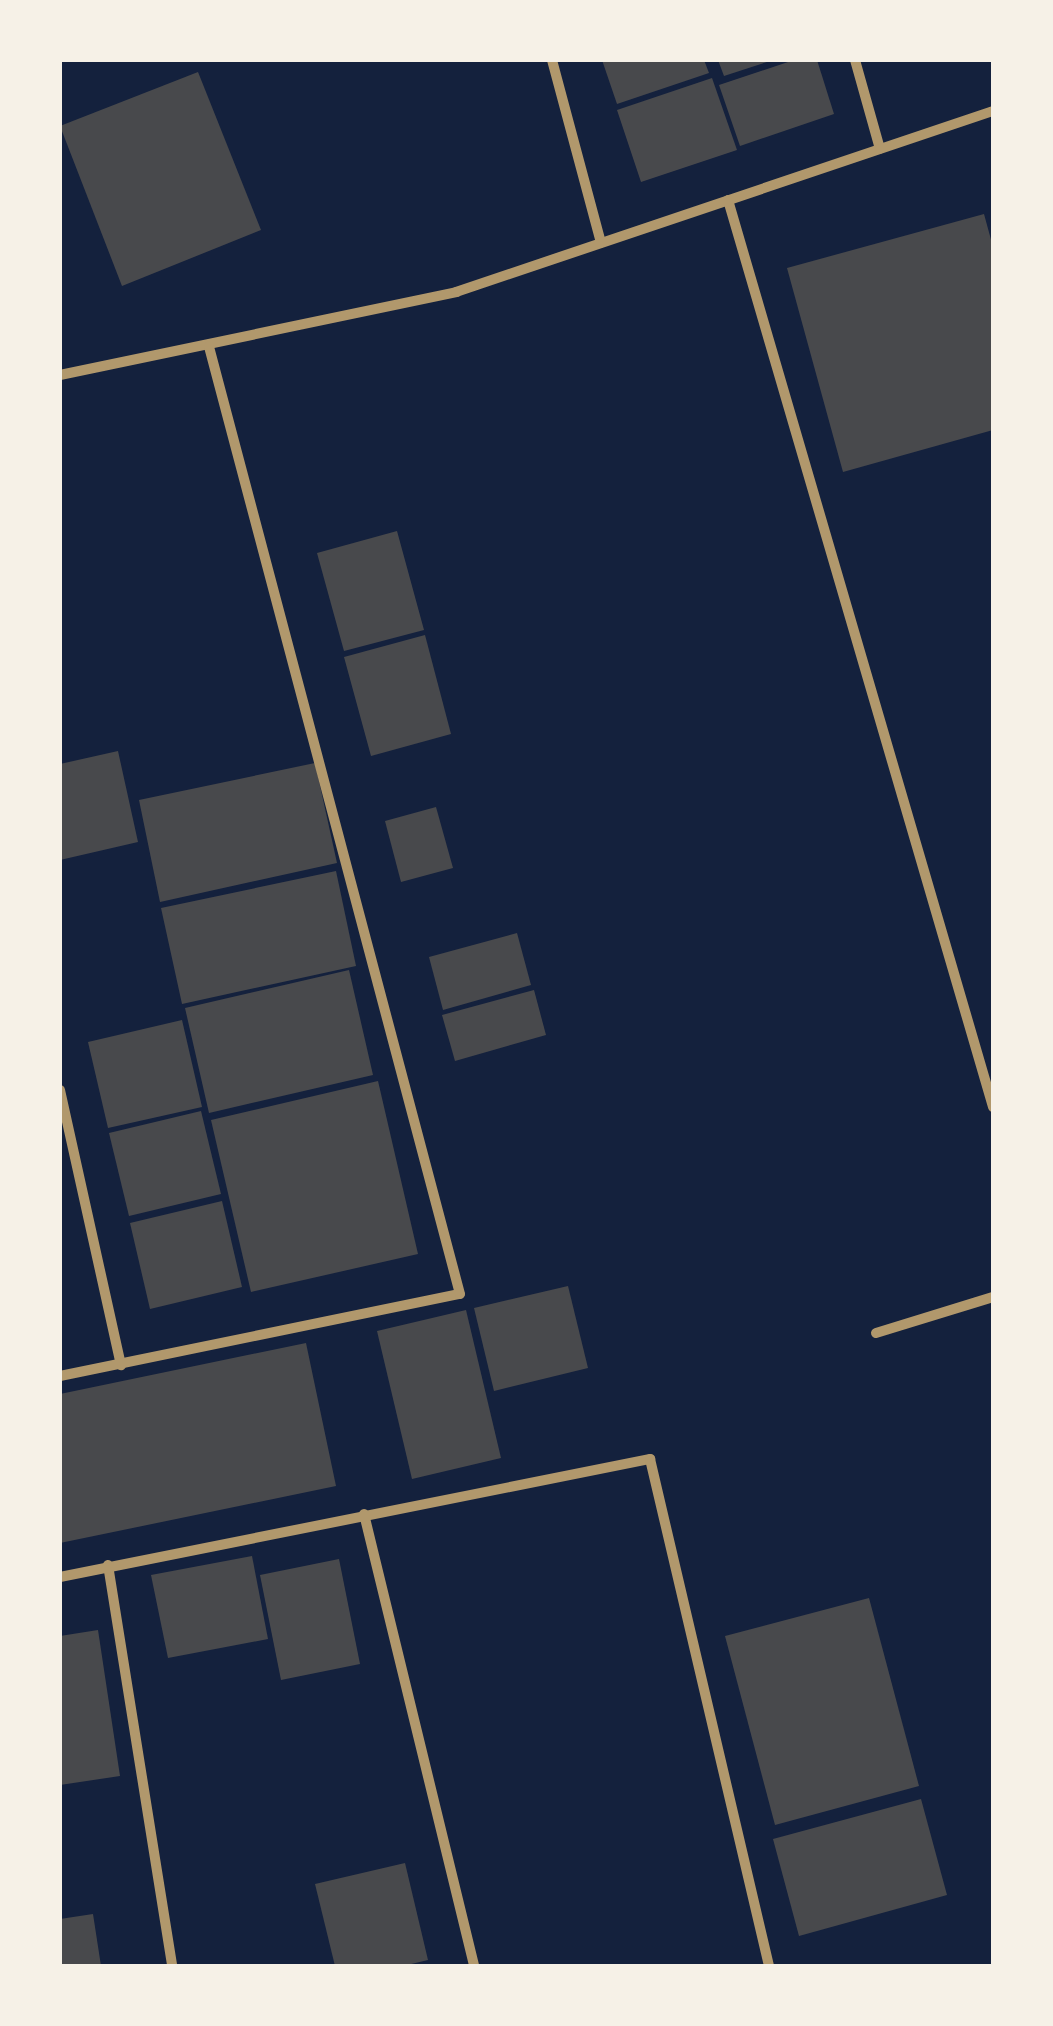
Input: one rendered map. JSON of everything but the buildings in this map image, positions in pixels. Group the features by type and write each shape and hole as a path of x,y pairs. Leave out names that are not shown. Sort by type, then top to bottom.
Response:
{"street":[{"path":"552,60 601,244"},
{"path":"855,60 880,149"},
{"path":"60,375 209,347 456,292 993,111"},
{"path":"728,200 993,1107"},
{"path":"60,1376 460,1294 209,347"},
{"path":"60,1090 121,1366"},
{"path":"876,1333 993,1297"},
{"path":"60,1576 650,1459 768,1966"},
{"path":"364,1514 474,1966"},
{"path":"108,1565 172,1966"}]}
